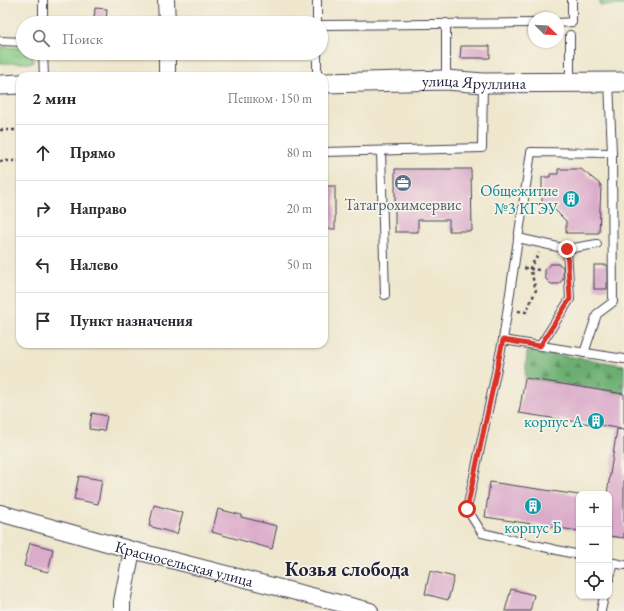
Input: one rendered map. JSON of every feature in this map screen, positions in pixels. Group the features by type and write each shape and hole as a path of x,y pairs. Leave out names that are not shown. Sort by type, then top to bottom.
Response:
{"street":[{"path":"166,0 167,16"},
{"path":"167,60 167,72"},
{"name":"улица Яруллина","path":"328,83 446,80 483,83 617,82"},
{"path":"0,85 16,84"},
{"name":"Красносельская улица","path":"0,513 132,550 370,611"},
{"path":"122,611 122,602 132,550"}],"lane":[{"path":"43,0 43,16"},
{"path":"317,0 317,16"},
{"path":"564,23 572,22 572,0"},
{"path":"446,23 446,80"},
{"path":"328,25 528,23"},
{"path":"570,35 570,82"},
{"path":"0,41 16,42"},
{"path":"43,60 44,72"},
{"path":"316,60 316,72"},
{"path":"584,353 596,314 613,302 612,153 617,82"},
{"path":"328,152 482,148 483,83"},
{"path":"381,151 385,295"},
{"path":"576,554 482,533 467,509 503,340 530,152 612,153"},
{"path":"518,238 567,249 598,244"},
{"path":"540,346 570,299 567,249"},
{"path":"503,340 624,359"},
{"path":"612,563 624,565"},
{"path":"601,611 603,599"}],"path":[{"path":"0,130 16,130"},
{"path":"0,161 16,161"},
{"path":"507,310 526,312 536,290 530,268 545,244"}],"green space":[{"path":"600,0 624,0 624,5 600,5"},
{"path":"0,47 16,48 16,60 33,60 33,63 0,63"},
{"path":"527,350 624,365 624,394 525,378"}],"building":[{"path":"95,8 107,9 106,16 94,16"},
{"path":"461,46 490,46 490,58 460,58"},
{"path":"395,169 471,169 472,231 449,231 449,220 418,220 418,232 395,232"},
{"name":"Общежитие №3 КГЭУ","path":"558,169 581,169 601,185 599,233 566,233 566,221 555,210 542,210 542,177 550,177 550,174 558,174"},
{"path":"328,186 335,186 335,229 328,229"},
{"path":"550,264 559,264 563,267 563,279 559,284 551,284 545,278 545,270"},
{"path":"594,265 607,265 607,289 594,289"},
{"name":"корпус А","path":"525,378 624,394 624,429 519,413"},
{"path":"92,413 107,416 104,431 89,429"},
{"name":"корпус Б","path":"617,429 624,430 624,538 612,536 612,491 607,491"},
{"path":"79,476 102,480 98,504 74,499"},
{"name":"корпус Б","path":"490,482 576,495 576,531 485,517"},
{"path":"154,505 183,513 177,534 149,526"},
{"path":"218,509 241,515 241,517 277,526 272,549 212,532"},
{"path":"30,543 53,549 48,572 24,566"},
{"path":"430,571 454,577 448,600 425,594"},
{"path":"511,589 534,595 530,611 505,611"}],"place":[{"name":"Татагрохимсервис","path":"403,183"},
{"name":"Общежитие №3 КГЭУ","path":"571,199"},
{"name":"корпус А","path":"596,421"},
{"name":"корпус Б","path":"533,506"}],"district":[{"name":"Козья слобода","path":"347,569"}],"route":[{"path":"467,509 503,340 540,346 570,299 567,249"}]}
